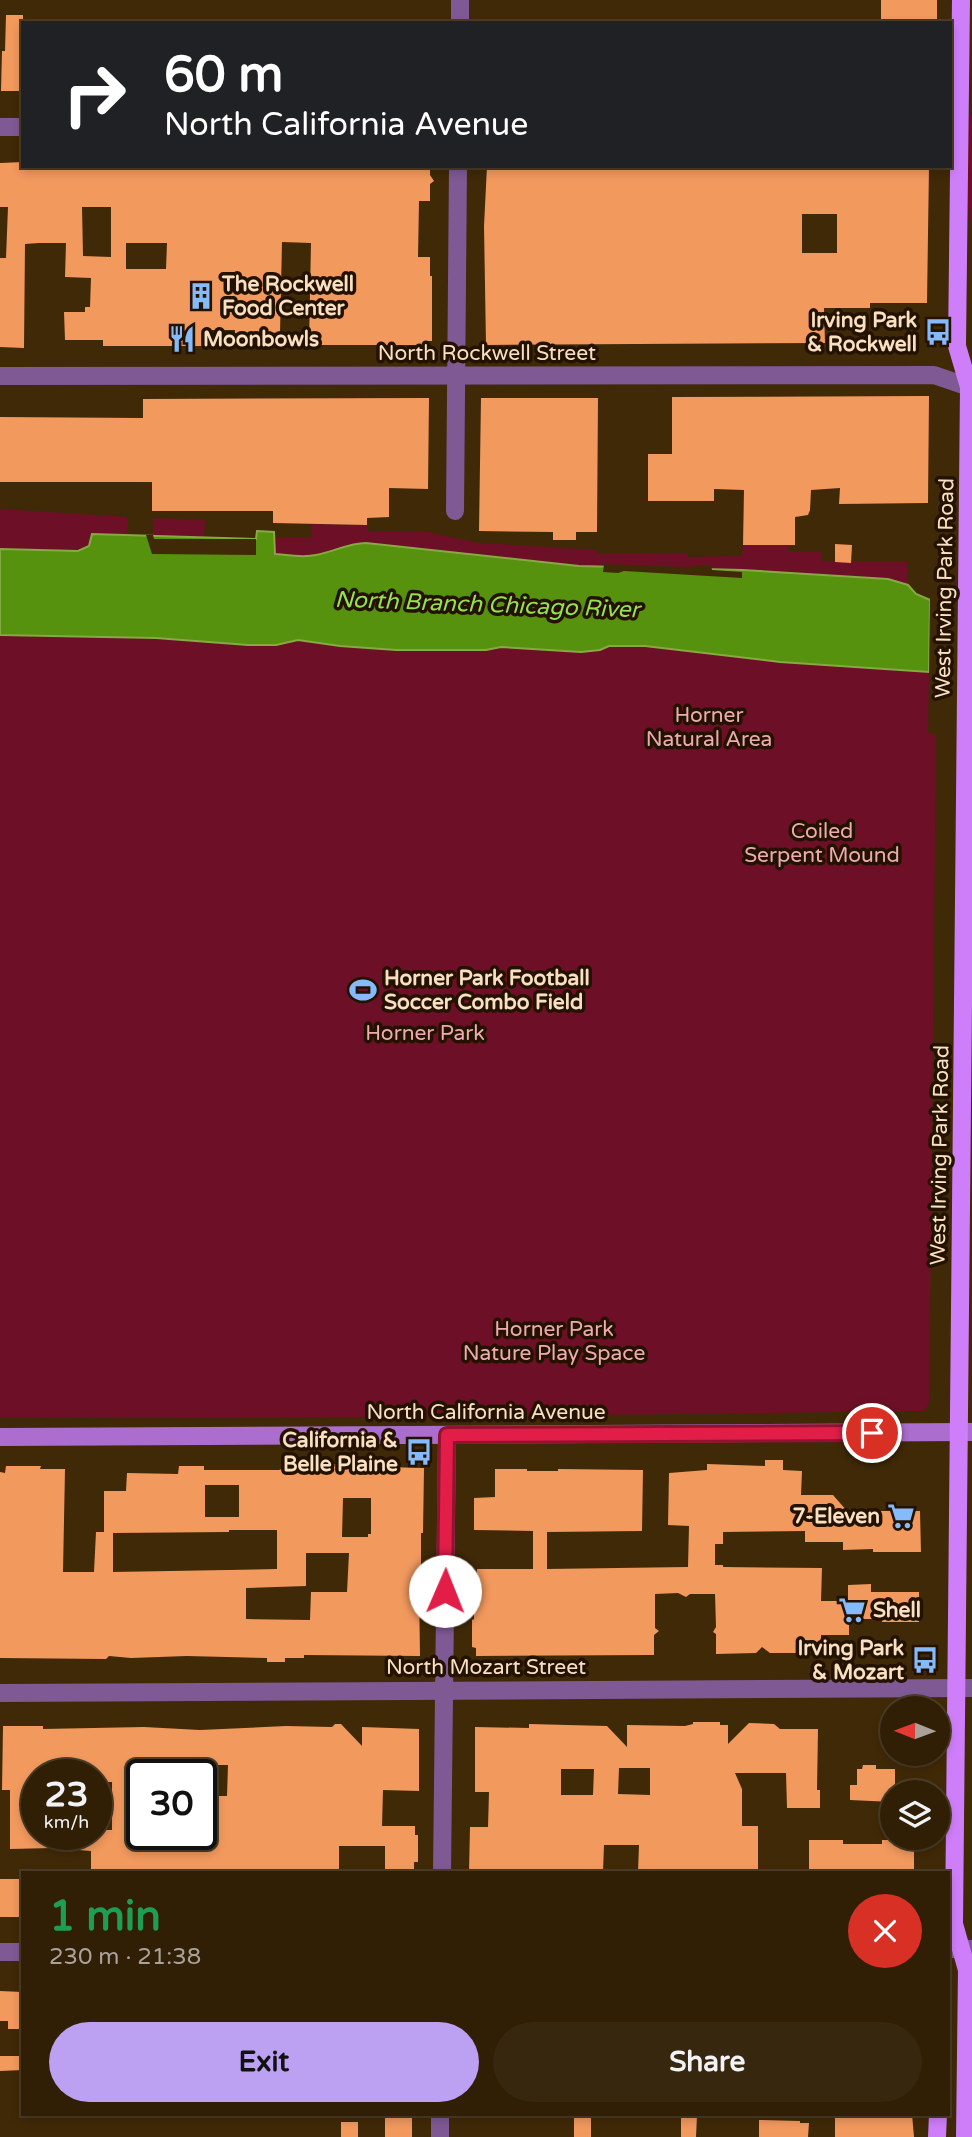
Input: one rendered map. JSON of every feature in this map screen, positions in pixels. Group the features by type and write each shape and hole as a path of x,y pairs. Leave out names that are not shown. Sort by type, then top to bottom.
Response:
{"main road":[{"name":"West Irving Park Road","path":"961,0 955,124 957,346 971,386 967,714 964,1688 957,1942 967,1970 965,2137"},
{"path":"937,2137 938,2116"}],"street":[{"path":"460,0 460,21"},
{"path":"0,127 21,127"},
{"path":"455,511 458,168"},
{"name":"North Rockwell Street","path":"0,376 934,375 971,386"},
{"name":"North California Avenue","path":"0,1437 966,1432"},
{"path":"442,1871 447,1435"},
{"name":"North Mozart Street","path":"0,1693 964,1688"},
{"path":"0,1952 21,1952"},
{"path":"440,2116 440,2137"}],"green space":[{"path":"969,114 972,114 972,229 967,201"},
{"path":"0,509 127,517 128,534 92,534 89,546 78,551 0,549"},
{"path":"153,518 205,520 204,539 153,535"},
{"path":"312,524 367,525 367,531 427,532 479,543 596,550 597,554 688,553 688,557 742,556 743,545 788,545 789,551 821,552 821,561 907,562 908,585 888,579 815,574 579,566 366,543 308,556 274,554 274,538 311,538"},
{"name":"Horner Park","path":"0,635 156,638 248,645 276,645 298,640 396,650 486,650 501,647 581,652 609,646 645,646 780,662 929,672 928,733 936,734 936,741 929,1404 923,1411 435,1417 0,1418"}],"water":[{"name":"North Branch Chicago River","path":"257,531 274,532 275,554 295,556 316,555 366,543 579,566 743,570 888,579 908,585 916,594 930,600 929,672 780,662 645,646 609,646 581,652 501,647 486,650 396,650 298,640 276,645 248,645 156,638 0,635 0,549 78,551 89,546 92,534 256,539"}],"pier":[{"path":"146,535 153,535 154,539 256,539 256,555 152,554"},
{"path":"604,564 690,567 711,565 712,570 742,572 742,578 603,572"},
{"path":"930,596 933,599 933,608 972,609 972,671 932,671 929,675"}],"building":[{"path":"881,0 937,0 937,21 881,21"},
{"path":"6,15 23,15 20,32 19,91 1,91 2,51 5,51"},
{"path":"21,162 21,168 430,168 434,181 430,184 430,201 419,201 418,257 430,257 432,341 426,341 426,345 309,345 311,243 282,242 280,333 251,332 251,346 235,346 235,330 204,330 203,346 103,346 103,340 65,340 64,312 85,312 85,307 90,307 91,278 65,277 66,243 39,243 25,244 24,348 0,347 0,258 6,258 8,207 0,207 0,163","holes":["82,207 111,207 111,257 83,256","126,243 167,243 166,269 126,269"]},
{"path":"487,168 929,168 927,303 870,303 870,308 824,308 825,343 486,345 484,226","holes":["802,214 837,214 837,253 802,253"]},
{"path":"929,396 928,503 839,504 840,488 811,490 808,515 795,517 795,545 743,545 744,490 714,489 714,501 648,501 648,454 672,454 672,397"},
{"path":"429,398 428,489 389,488 389,517 367,518 367,525 273,523 273,511 152,511 152,482 0,482 0,417 143,418 143,399"},
{"path":"481,398 598,398 597,532 576,532 576,540 553,540 553,532 479,531"},
{"path":"835,544 852,545 851,563 835,562"},
{"path":"765,1460 783,1460 783,1470 802,1471 801,1495 833,1495 847,1511 920,1511 921,1552 843,1550 843,1542 805,1542 805,1531 723,1532 723,1544 715,1544 715,1565 822,1568 821,1601 848,1601 848,1585 871,1584 871,1592 919,1592 919,1622 849,1619 849,1635 821,1635 821,1653 770,1653 762,1647 756,1653 716,1654 716,1634 713,1632 716,1627 715,1594 690,1594 686,1597 678,1593 655,1594 655,1628 659,1631 654,1635 654,1655 476,1656 476,1648 472,1647 472,1620 473,1576 477,1569 533,1569 533,1531 474,1530 474,1498 495,1497 495,1469 643,1470 642,1531 547,1532 547,1569 688,1567 689,1526 668,1525 669,1473 707,1470 707,1464 765,1466"},
{"path":"282,1464 424,1468 419,1586 420,1656 304,1655 304,1658 285,1658 285,1662 267,1662 267,1658 187,1656 109,1656 106,1659 0,1658 0,1472 5,1473 6,1466 65,1469 63,1572 94,1572 96,1532 104,1532 104,1491 126,1491 127,1473 178,1474 179,1466 204,1466 204,1470 282,1469","holes":["205,1485 239,1485 239,1517 205,1517","343,1498 371,1498 371,1534 368,1534 368,1537 342,1537","277,1530 277,1569 113,1572 113,1533","306,1553 349,1553 347,1592 311,1592 310,1620 246,1619 246,1588 306,1586"]},
{"path":"693,1722 720,1722 720,1725 728,1725 728,1744 749,1723 774,1724 780,1729 818,1729 817,1790 820,1790 820,1808 787,1808 786,1773 735,1773 742,1789 742,1826 758,1826 758,1871 638,1871 639,1845 604,1845 603,1871 469,1871 470,1827 488,1827 489,1792 475,1792 475,1727 529,1728 529,1724 607,1726 627,1747 627,1725 685,1726","holes":["619,1768 650,1768 650,1795 618,1794","561,1769 594,1769 593,1795 561,1795"]},
{"path":"341,1724 362,1746 362,1727 419,1729 419,1791 383,1790 382,1826 415,1826 415,1835 418,1835 418,1862 414,1862 414,1871 385,1871 385,1846 339,1846 339,1871 91,1871 91,1851 78,1850 112,1850 112,1759 21,1759 21,1849 10,1849 10,1790 2,1790 3,1726 43,1726 43,1729 144,1727 200,1730 332,1727"},
{"path":"863,1765 876,1765 876,1769 895,1769 895,1780 880,1780 880,1801 850,1800 850,1785 857,1785 857,1769 862,1769"},
{"path":"809,1840 880,1844 880,1850 914,1850 914,1871 809,1871"},
{"path":"0,1879 21,1879 21,1917 0,1917"},
{"path":"0,1991 21,1992 21,2029 8,2029 8,2021 0,2021"},
{"path":"0,2056 21,2056 21,2070 0,2071"},
{"path":"385,2116 412,2116 412,2137 385,2137"},
{"path":"681,2116 697,2116 696,2137 681,2137"},
{"path":"835,2116 912,2116 914,2137 835,2137"},
{"path":"591,2117 591,2137 574,2137 574,2118"},
{"path":"759,2120 809,2123 808,2137 759,2137"},
{"path":"341,2122 358,2122 358,2137 341,2137"}],"place":[{"name":"The Rockwell Food Center","path":"201,296"},
{"name":"Irving Park & Rockwell","path":"938,332"},
{"name":"Moonbowls","path":"182,339"},
{"name":"Horner Park Football Soccer Combo Field","path":"363,990"},
{"name":"California & Belle Plaine","path":"419,1452"},
{"name":"7-Eleven","path":"901,1516"},
{"name":"Shell","path":"852,1610"},
{"name":"Irving Park & Mozart","path":"925,1660"}],"route":[{"path":"445,1591 447,1435 872,1433"}],"park label":[{"name":"Horner Natural Area","path":"709,727"},
{"name":"Coiled Serpent Mound","path":"822,843"},
{"name":"Horner Park Nature Play Space","path":"554,1341"}]}
